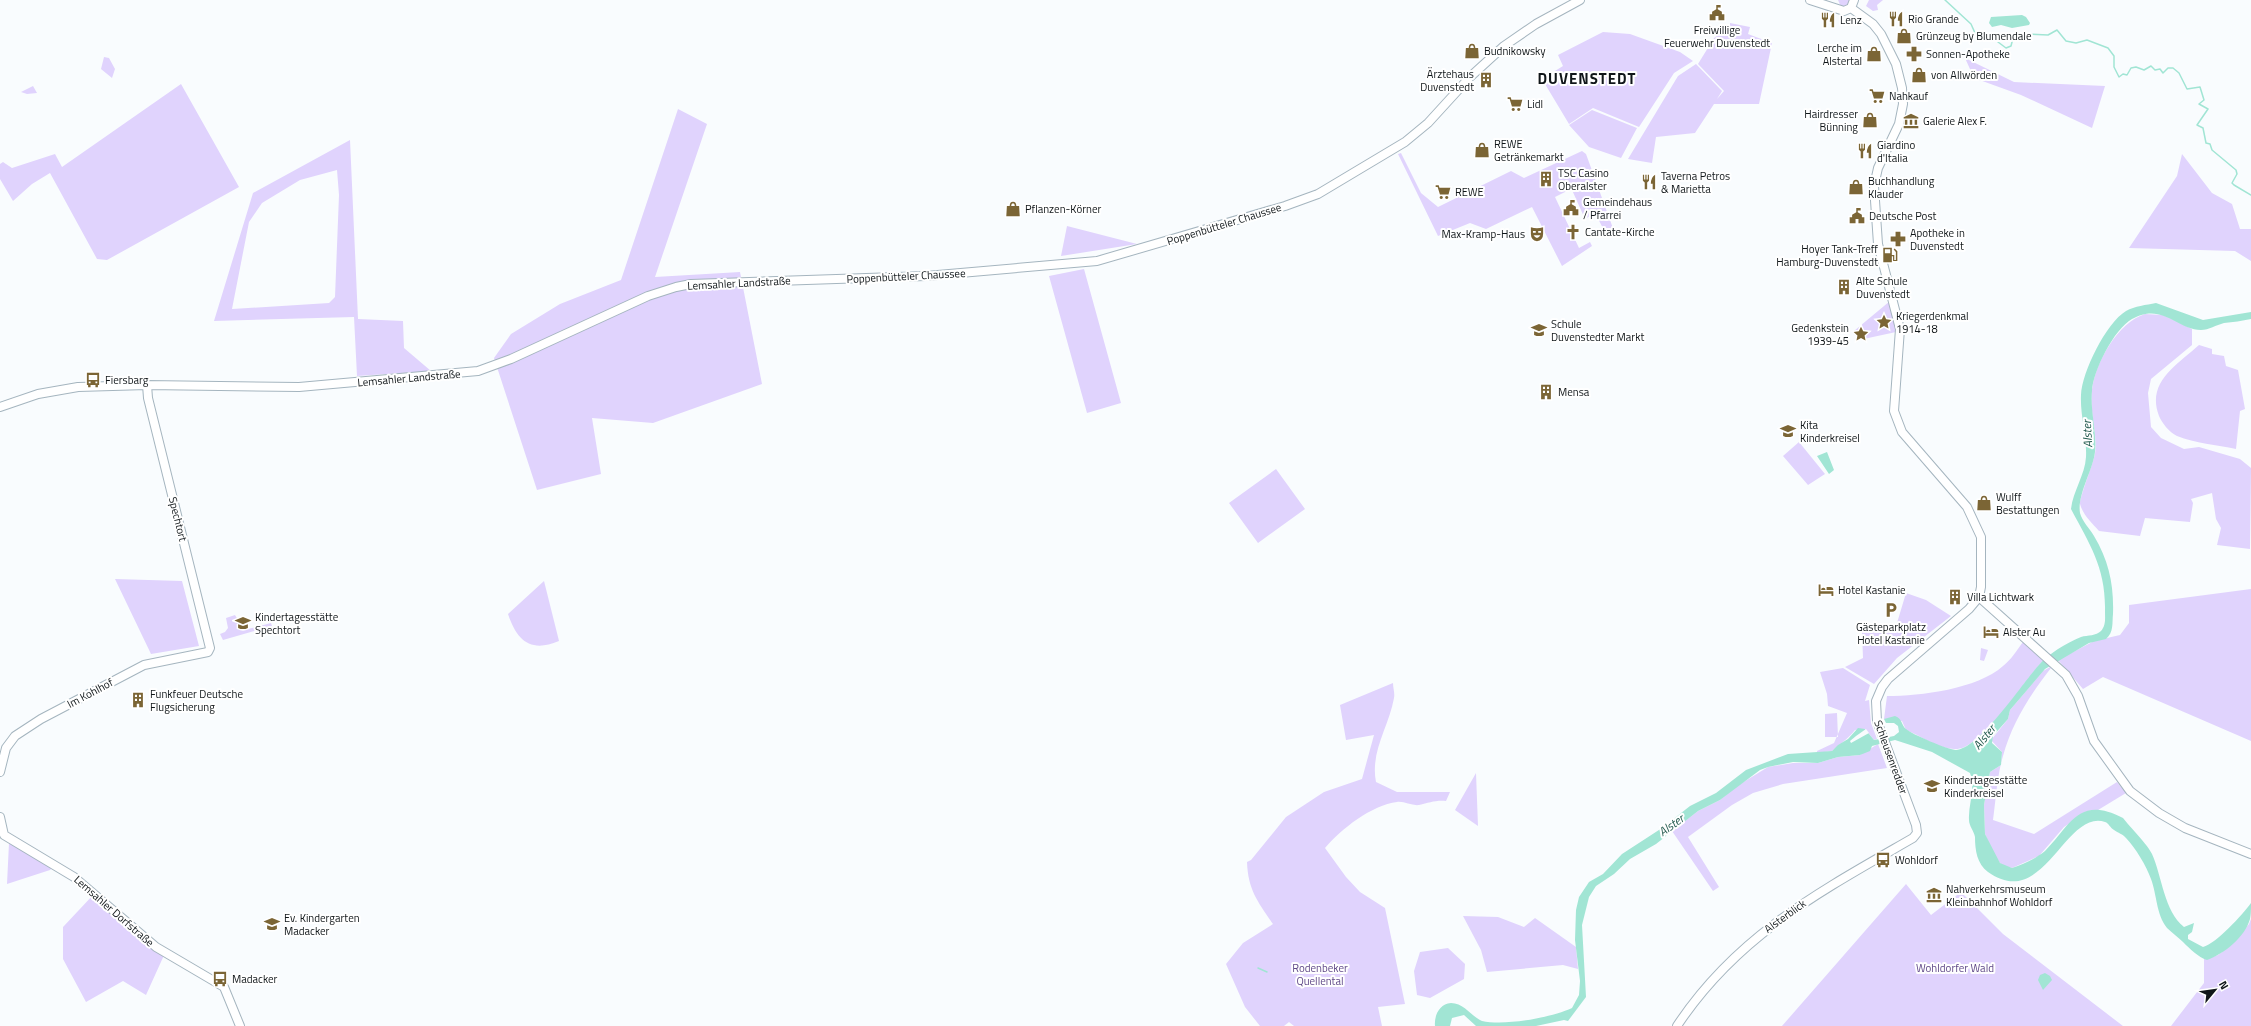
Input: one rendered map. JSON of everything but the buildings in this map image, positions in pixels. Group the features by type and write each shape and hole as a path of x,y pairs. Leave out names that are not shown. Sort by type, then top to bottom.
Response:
{"street":[{"name":"Poppenbütteler Chaussee","path":"802,279 926,276 1097,261 1302,200 1325,189 1419,131 1470,77 1504,46 1536,24 1580,0"},
{"path":"1810,0 1844,11 1853,4 1881,34 1896,64 1902,88 1903,104 1899,124 1878,168 1874,186 1878,244 1900,329 1894,405 1896,418 1902,432 1959,495 1977,526 1983,543 1982,579 1978,597 2061,670 2075,689 2094,741 2130,791 2159,813 2185,828 2251,854"},
{"path":"1819,3 1833,0 1837,9"},
{"name":"Lemsahler Landstraße","path":"0,407 38,394 62,389 147,385 299,387 465,373 490,368 648,296 676,287 713,282 802,279"},
{"name":"Spechtort","path":"147,385 148,398 210,648 208,652"},
{"name":"Schleusenredder","path":"1917,833 1916,825 1877,721 1876,701 1885,683 1959,619 1978,597"},
{"name":"Im Kohlhof","path":"0,772 6,748 15,736 41,719 144,665 208,652"},
{"name":"Lemsahler Dorfstraße","path":"0,816 4,835 74,877 156,947 224,987 240,1026"},
{"name":"Alsterblick","path":"1677,1026 1723,968 1778,920 1825,888 1913,838 1917,833"}],"green space":[{"path":"1838,0 1849,0 1850,2 1846,7 1841,7"},
{"path":"1869,0 1883,0 1877,5 1878,10 1873,11 1866,6"},
{"path":"1730,23 1750,27 1748,34 1772,43 1759,104 1714,104 1695,133 1656,137 1652,163 1628,159 1678,76 1696,64 1722,91 1717,99 1724,91 1698,64 1714,38 1730,27"},
{"path":"1603,32 1630,34 1680,52 1693,61 1674,73 1639,127 1593,108 1569,124 1542,79 1563,66 1558,55"},
{"path":"104,57 109,58 115,69 112,78 101,69"},
{"path":"1965,58 2014,82 2105,86 2092,128 2021,95 1974,78"},
{"path":"181,84 239,187 107,260 97,259 50,173 32,184 13,201 0,179 0,164 3,162 12,168 55,154 62,167"},
{"path":"33,86 37,93 27,94 21,92"},
{"path":"678,109 707,124 655,277 740,272 762,384 653,423 592,418 601,474 537,490 494,358 511,334 560,304 621,280"},
{"path":"1592,110 1637,128 1621,158 1589,147 1569,125"},
{"path":"350,140 358,319 403,321 404,348 431,371 357,376 354,317 214,321 253,193","holes":["337,170 339,195 335,297 329,303 232,309 249,222 262,203 300,180"]},
{"path":"1582,151 1586,154 1614,231 1607,236 1595,213 1585,219 1572,190 1569,188 1567,191 1555,197 1579,248 1590,242 1592,246 1562,266 1532,207 1486,229 1470,223 1438,236 1398,154 1401,153 1421,193 1438,207 1511,171 1524,178"},
{"path":"2182,154 2212,193 2232,204 2240,229 2251,229 2251,261 2235,251 2129,248 2177,176"},
{"path":"1067,226 1137,244 1061,256"},
{"path":"1084,269 1121,403 1087,413 1049,276"},
{"path":"1890,301 1896,332 1859,340 1854,331"},
{"path":"2145,314 2163,315 2192,329 2192,345 2151,379 2148,393 2151,427 2161,438 2184,449 2199,447 2240,459 2251,468 2250,549 2217,545 2221,528 2216,519 2212,493 2191,499 2193,503 2190,522 2145,518 2140,536 2099,531 2088,519 2081,508 2080,501 2092,465 2096,446 2091,398 2094,379 2103,356 2117,334 2135,318"},
{"path":"2199,345 2212,349 2212,354 2224,356 2226,366 2238,370 2245,409 2240,411 2236,449 2177,436 2166,427 2159,416 2156,404 2160,384 2173,367"},
{"path":"1799,442 1825,474 1808,485 1783,456"},
{"path":"1276,469 1305,509 1258,543 1229,503"},
{"path":"115,579 182,581 199,646 151,654"},
{"path":"544,581 559,641 540,646 533,645 521,638 508,614"},
{"path":"2251,589 2251,741 2103,677 2083,689 2058,660 2094,641 2120,635 2129,623 2129,605"},
{"path":"1906,593 1926,600 1951,616 1897,658 1874,684 1845,667 1863,658 1862,632 1894,633"},
{"path":"235,615 244,630 271,623 272,626 223,640 220,634 225,632 228,628 226,618"},
{"path":"2023,642 2043,661 2002,713 1976,739 1965,747 1954,749 1941,746 1906,730 1902,721 1884,719 1887,696 1932,693 1964,686 1992,674 2006,664"},
{"path":"1981,648 1988,650 1984,661 1980,660"},
{"path":"2050,667 2051,668 2022,710 2011,732 2001,763 2002,752 1991,740 2008,719 2010,710 2043,671"},
{"path":"1843,668 1870,685 1865,701 1869,700 1871,723 1877,739 1874,740 1865,729 1855,730 1847,739 1832,751 1817,753 1817,751 1834,743 1847,713 1828,706 1827,694 1820,672"},
{"name":"Rodenbeker Quellental","path":"1393,683 1394,698 1392,709 1378,749 1376,760 1376,782 1397,792 1450,792 1446,801 1435,801 1419,805 1397,802 1377,808 1348,826 1325,848 1346,877 1360,892 1385,908 1405,1004 1378,1007 1382,1026 1294,1026 1289,1022 1284,1026 1260,1026 1245,1007 1226,964 1243,943 1273,924 1258,902 1252,888 1249,880 1247,862 1251,860 1286,817 1324,792 1362,779 1374,735 1346,740 1340,705"},
{"path":"1837,713 1838,737 1825,737 1825,714"},
{"path":"1878,744 1887,768 1783,784 1753,793 1732,805 1688,837 1719,887 1713,891 1672,831 1698,811 1720,800 1737,786 1768,767 1793,763 1818,763 1838,757 1860,755"},
{"path":"2001,765 1993,820 2034,834 2117,782 2126,793 2098,810 2088,811 2064,827 2039,856 2012,868 2004,866 2000,863 1994,855 1985,834 1984,805 1990,772"},
{"path":"1476,773 1478,826 1455,810"},
{"path":"9,843 54,866 50,870 7,884"},
{"name":"Wohldorfer Wald","path":"1906,884 1931,915 1961,892 2003,934 2123,1026 1782,1026"},
{"path":"94,894 165,953 146,995 123,981 86,1002 63,959 63,927"},
{"path":"1463,916 1498,917 1524,927 1535,918 1576,947 1578,969 1563,965 1487,972 1481,950"},
{"path":"2251,919 2251,1026 2171,1026 2204,983 2204,958 2207,959 2218,955 2230,946 2249,924"},
{"path":"1448,948 1465,964 1464,979 1430,998 1417,995 1414,971 1420,952"}],"water":[{"path":"2022,15 2026,17 2030,23 2029,25 2012,28 2001,25 1992,27 1989,23 1991,17"},
{"name":"Alster","path":"2156,303 2203,320 2251,312 2251,319 2224,323 2201,330 2192,329 2160,315 2152,313 2143,315 2132,319 2125,324 2112,341 2100,362 2092,391 2095,452 2081,498 2080,513 2099,545 2110,574 2113,593 2111,630 2106,639 2089,643 2045,669 2010,710 2008,719 1993,736 1992,743 2002,752 2001,765 1990,772 1984,805 1985,834 2000,863 2012,868 2029,861 2045,851 2069,823 2085,811 2095,810 2108,812 2123,818 2150,850 2164,893 2177,920 2184,927 2194,923 2192,932 2188,935 2188,939 2203,947 2209,944 2229,928 2251,903 2250,917 2247,926 2239,938 2220,954 2207,960 2194,952 2163,923 2151,879 2140,857 2125,837 2105,822 2091,822 2078,830 2039,870 2024,879 2007,881 1988,872 1979,861 1975,847 1975,837 1969,822 1972,791 1972,779 1970,773 1932,752 1895,740 1872,746 1870,751 1860,755 1838,757 1818,763 1793,762 1760,770 1720,800 1698,811 1656,844 1630,859 1614,874 1596,886 1589,897 1582,925 1586,997 1568,1021 1564,1020 1536,1026 1476,1026 1464,1015 1452,1018 1450,1026 1435,1026 1435,1018 1440,1008 1451,1003 1464,1007 1482,1021 1492,1022 1515,1022 1540,1018 1572,1008 1579,995 1580,981 1575,940 1576,910 1579,897 1589,882 1603,874 1622,854 1662,828 1690,806 1716,793 1746,770 1788,754 1832,751 1848,739 1858,728 1865,729 1874,740 1894,736 1899,732 1898,726 1894,723 1886,723 1884,719 1895,716 1901,720 1906,729 1922,738 1938,745 1956,750 1965,747 1988,728 2047,657 2075,639 2094,635 2103,629 2105,619 2105,596 2100,569 2096,557 2071,509 2074,496 2084,470 2086,457 2086,441 2081,403 2082,385 2090,361 2096,349 2118,317 2133,308"},
{"path":"1827,452 1834,470 1829,474 1817,456"},
{"path":"2045,973 2050,976 2052,980 2043,990 2038,980 2040,975"}],"pier":[{"path":"1866,729 1869,733 1851,743 1850,741"}],"waterway":[{"path":"1945,0 1971,24 1975,33 1992,34 1998,42 2006,48 2011,46 2013,38 2023,34 2048,35 2057,30 2066,41 2076,43 2087,40 2108,48 2114,56 2114,67 2119,77 2123,74 2127,75 2131,68 2136,67 2144,70 2151,66 2155,70 2160,69 2163,73 2168,68 2173,68 2179,73 2187,89 2200,87 2204,100 2199,104 2208,109 2197,125 2203,128 2206,143 2210,144 2212,150 2236,170 2237,174 2232,183 2251,195"},
{"path":"1258,968 1267,972"}],"place":[{"name":"Freiwillige Feuerwehr Duvenstedt","path":"1717,13"},
{"name":"Rio Grande","path":"1896,19"},
{"name":"Lenz","path":"1828,20"},
{"name":"Grünzeug by Blumendale","path":"1904,36"},
{"name":"Budnikowsky","path":"1472,51"},
{"name":"Lerche im Alstertal","path":"1874,54"},
{"name":"Sonnen-Apotheke","path":"1914,54"},
{"name":"von Allwörden","path":"1919,75"},
{"name":"Ärztehaus Duvenstedt","path":"1486,80"},
{"name":"Nahkauf","path":"1877,96"},
{"name":"Lidl","path":"1515,104"},
{"name":"Hairdresser Bünning","path":"1870,120"},
{"name":"Galerie Alex F.","path":"1911,121"},
{"name":"REWE Getränkemarkt","path":"1482,150"},
{"name":"Giardino d'Italia","path":"1865,151"},
{"name":"TSC Casino Oberalster","path":"1546,179"},
{"name":"Taverna Petros & Marietta","path":"1649,182"},
{"name":"Buchhandlung Klauder","path":"1856,187"},
{"name":"REWE","path":"1443,192"},
{"name":"Gemeindehaus / Pfarrei","path":"1571,208"},
{"name":"Pflanzen-Körner","path":"1013,209"},
{"name":"Deutsche Post","path":"1857,216"},
{"name":"Cantate-Kirche","path":"1573,232"},
{"name":"Max-Kramp-Haus","path":"1537,234"},
{"name":"Apotheke in Duvenstedt","path":"1898,239"},
{"name":"Hoyer Tank-Treff Hamburg-Duvenstedt","path":"1890,255"},
{"name":"Alte Schule Duvenstedt","path":"1844,287"},
{"name":"Kriegerdenkmal 1914-18","path":"1884,322"},
{"name":"Schule Duvenstedter Markt","path":"1539,330"},
{"name":"Gedenkstein 1939-45","path":"1861,334"},
{"name":"Fiersbarg","path":"93,380"},
{"name":"Mensa","path":"1546,392"},
{"name":"Kita Kinderkreisel","path":"1788,431"},
{"name":"Wulff Bestattungen","path":"1984,503"},
{"name":"Hotel Kastanie","path":"1826,590"},
{"name":"Villa Lichtwark","path":"1955,597"},
{"name":"Gästeparkplatz Hotel Kastanie","path":"1891,610"},
{"name":"Kindertagesstätte Spechtort","path":"243,623"},
{"name":"Alster Au","path":"1991,632"},
{"name":"Funkfeuer Deutsche Flugsicherung","path":"138,700"},
{"name":"Kindertagesstätte Kinderkreisel","path":"1932,786"},
{"name":"Wohldorf","path":"1883,860"},
{"name":"Nahverkehrsmuseum Kleinbahnhof Wohldorf","path":"1934,895"},
{"name":"Ev. Kindergarten Madacker","path":"272,924"},
{"name":"Madacker","path":"220,979"}],"district":[{"name":"DUVENSTEDT","path":"1587,78"}]}
